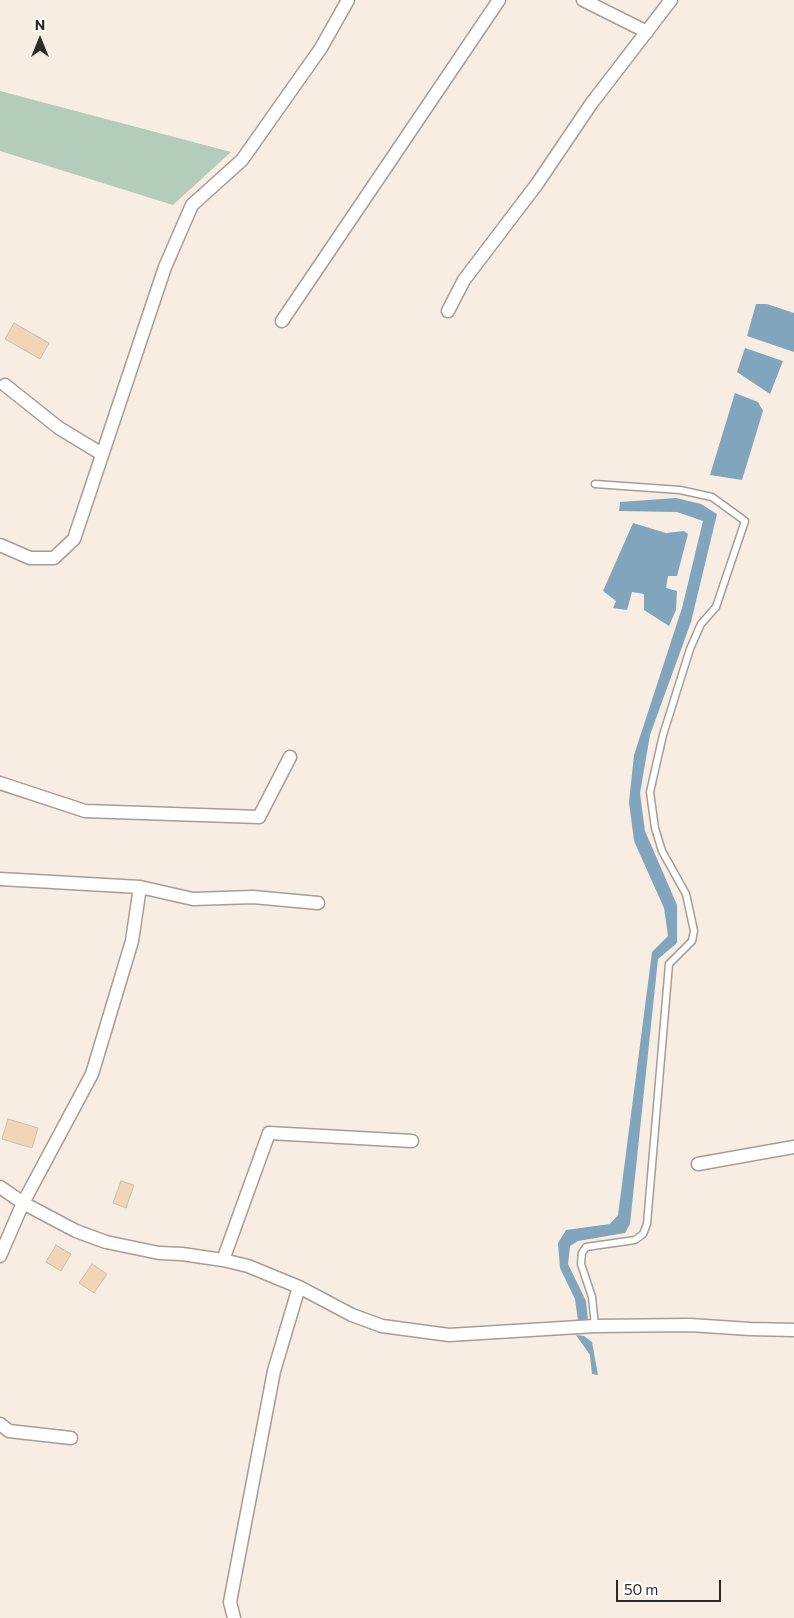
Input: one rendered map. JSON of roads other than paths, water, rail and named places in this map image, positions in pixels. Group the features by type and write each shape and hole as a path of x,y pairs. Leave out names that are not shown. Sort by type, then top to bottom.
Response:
{"street":[{"path":"0,545 30,558 54,558 74,540 165,266 192,205 242,160 321,48 348,0"},
{"path":"282,321 499,0"},
{"path":"583,0 647,32"},
{"path":"448,311 464,280 537,184 591,104 671,0"},
{"path":"5,385 59,428 102,454"},
{"path":"0,783 85,810 259,817 290,757"},
{"path":"0,879 140,887 193,899 253,897 318,903"},
{"path":"0,1256 23,1203 92,1074 132,941 140,887"},
{"path":"223,1260 269,1133 412,1141"},
{"path":"698,1164 794,1147"},
{"path":"0,1187 23,1203 76,1230 106,1242 158,1253 182,1254 248,1266 299,1287 352,1315 382,1326 449,1335 595,1326 690,1325 794,1330"},
{"path":"234,1618 230,1602 274,1371 299,1287"},
{"path":"0,1424 9,1431 71,1438"}],"lane":[{"path":"595,484 680,490 712,497 745,521 716,607 701,624 690,649 663,735 650,792 655,828 662,851 686,894 694,931 692,941 669,964 647,1224 643,1234 635,1240 586,1248 582,1253 581,1264 592,1297 595,1326"}],"water":[{"path":"756,304 767,304 794,313 794,352 747,336"},
{"path":"745,348 783,361 770,394 737,372"},
{"path":"735,393 758,402 763,411 742,480 710,475"},
{"path":"676,498 701,504 717,514 691,622 650,735 640,793 645,831 677,905 677,943 658,959 630,1224 625,1233 578,1241 570,1246 568,1264 586,1301 588,1320 578,1321 575,1299 560,1268 558,1243 566,1230 610,1224 618,1215 652,952 668,936 664,908 634,841 629,802 634,755 682,608 703,521 677,512 619,511 620,502"},
{"path":"633,523 666,533 684,531 688,534 677,576 668,576 666,588 677,591 676,610 669,626 644,610 644,594 632,592 627,610 613,608 616,601 603,591"},
{"path":"576,1335 584,1336 592,1342 598,1375 592,1374 590,1355"}]}
